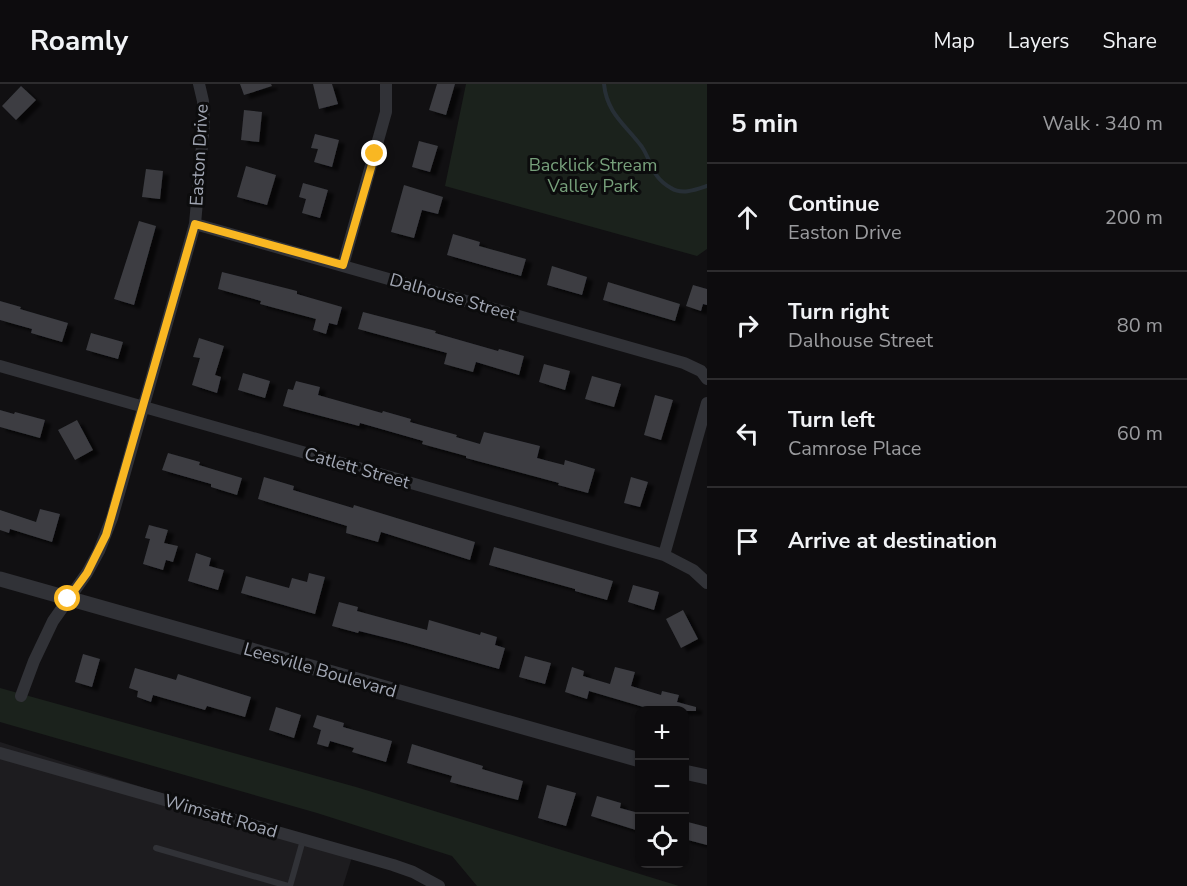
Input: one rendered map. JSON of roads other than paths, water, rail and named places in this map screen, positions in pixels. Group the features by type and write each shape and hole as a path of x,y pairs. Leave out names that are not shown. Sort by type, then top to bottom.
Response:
{"street":[{"name":"Easton Drive","path":"21,696 52,621 87,573 106,535 144,407 195,224 204,123 203,101 199,84"},
{"path":"343,265 386,112 386,84"},
{"name":"Dalhouse Street","path":"195,224 684,363 705,372"},
{"name":"Catlett Street","path":"0,366 664,555 693,570 707,583"},
{"path":"664,555 707,403"},
{"name":"Leesville Boulevard","path":"0,579 635,759"},
{"name":"Wimsatt Road","path":"0,753 393,865 413,872 439,886"},
{"path":"689,773 707,777"}],"lane":[{"path":"156,848 289,886 303,839"}],"waterway":[{"path":"604,84 613,111 642,147 664,184 680,191 707,186"}],"park label":[{"name":"Backlick Stream Valley Park","path":"593,175"}]}
